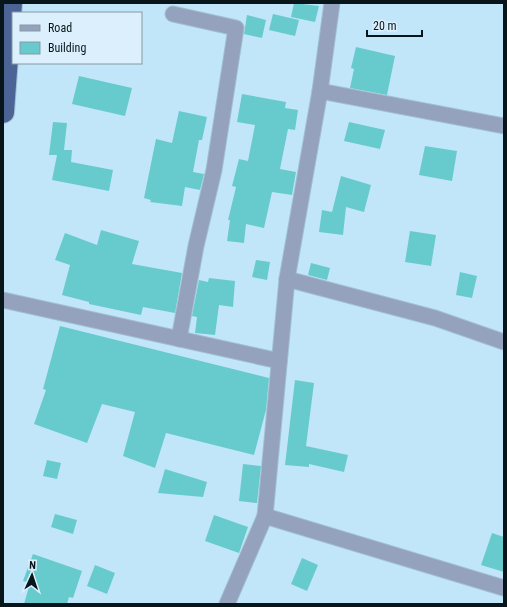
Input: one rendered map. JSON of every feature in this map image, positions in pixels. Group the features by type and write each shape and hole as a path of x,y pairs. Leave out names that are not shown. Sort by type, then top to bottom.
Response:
{"highway":[{"path":"3,112 11,3"}],"street":[{"path":"227,604 265,516 287,279 320,91 332,3"},
{"path":"173,14 236,28 214,170 196,246 179,339"},
{"path":"320,91 504,126"},
{"path":"287,279 435,318 504,342"},
{"path":"3,300 279,361"},
{"path":"265,516 504,588"}],"building":[{"path":"294,3 319,6 315,22 291,17"},
{"path":"273,14 299,20 295,36 269,30"},
{"path":"247,15 266,20 262,38 244,34"},
{"path":"356,47 395,56 387,95 350,88 354,69 351,68"},
{"path":"79,76 132,88 125,116 72,104"},
{"path":"242,94 286,102 285,108 298,110 295,130 288,129 280,169 296,172 292,195 272,192 264,228 246,224 244,243 227,241 230,220 228,220 236,187 232,186 239,159 248,161 255,125 237,122"},
{"path":"179,111 207,117 202,140 199,140 193,172 204,174 200,190 185,187 182,206 150,202 151,200 144,198 156,139 172,143"},
{"path":"53,122 67,123 64,150 72,150 71,162 113,170 109,191 52,180 57,155 49,155"},
{"path":"349,122 385,130 380,149 344,141"},
{"path":"425,146 457,151 452,181 419,175"},
{"path":"341,176 371,185 364,212 346,207 343,235 319,232 322,210 332,212"},
{"path":"101,230 139,241 132,264 182,273 175,313 143,307 141,315 89,304 89,302 62,295 70,265 55,260 65,233 97,245"},
{"path":"410,231 436,235 431,266 405,262"},
{"path":"256,260 270,262 267,280 252,277"},
{"path":"311,263 330,268 327,280 308,275"},
{"path":"460,272 477,276 472,298 456,295"},
{"path":"209,278 235,281 233,307 219,305 215,335 195,333 197,317 192,316 199,280 208,282"},
{"path":"60,326 269,378 266,410 254,455 166,433 155,468 123,456 135,412 102,404 87,443 34,424 46,390 43,389"},
{"path":"295,380 314,383 306,446 348,455 344,472 309,464 309,467 285,465"},
{"path":"47,460 61,463 57,479 43,476"},
{"path":"243,464 261,466 257,503 239,501"},
{"path":"165,469 207,482 203,497 158,493"},
{"path":"55,514 77,520 73,534 51,527"},
{"path":"214,515 248,527 239,553 205,541"},
{"path":"492,533 504,537 504,572 481,565"},
{"path":"33,554 82,571 73,598 69,597 67,604 24,604 30,583 23,581"},
{"path":"302,558 318,565 307,591 291,584"},
{"path":"95,565 115,573 107,594 87,586"}]}
